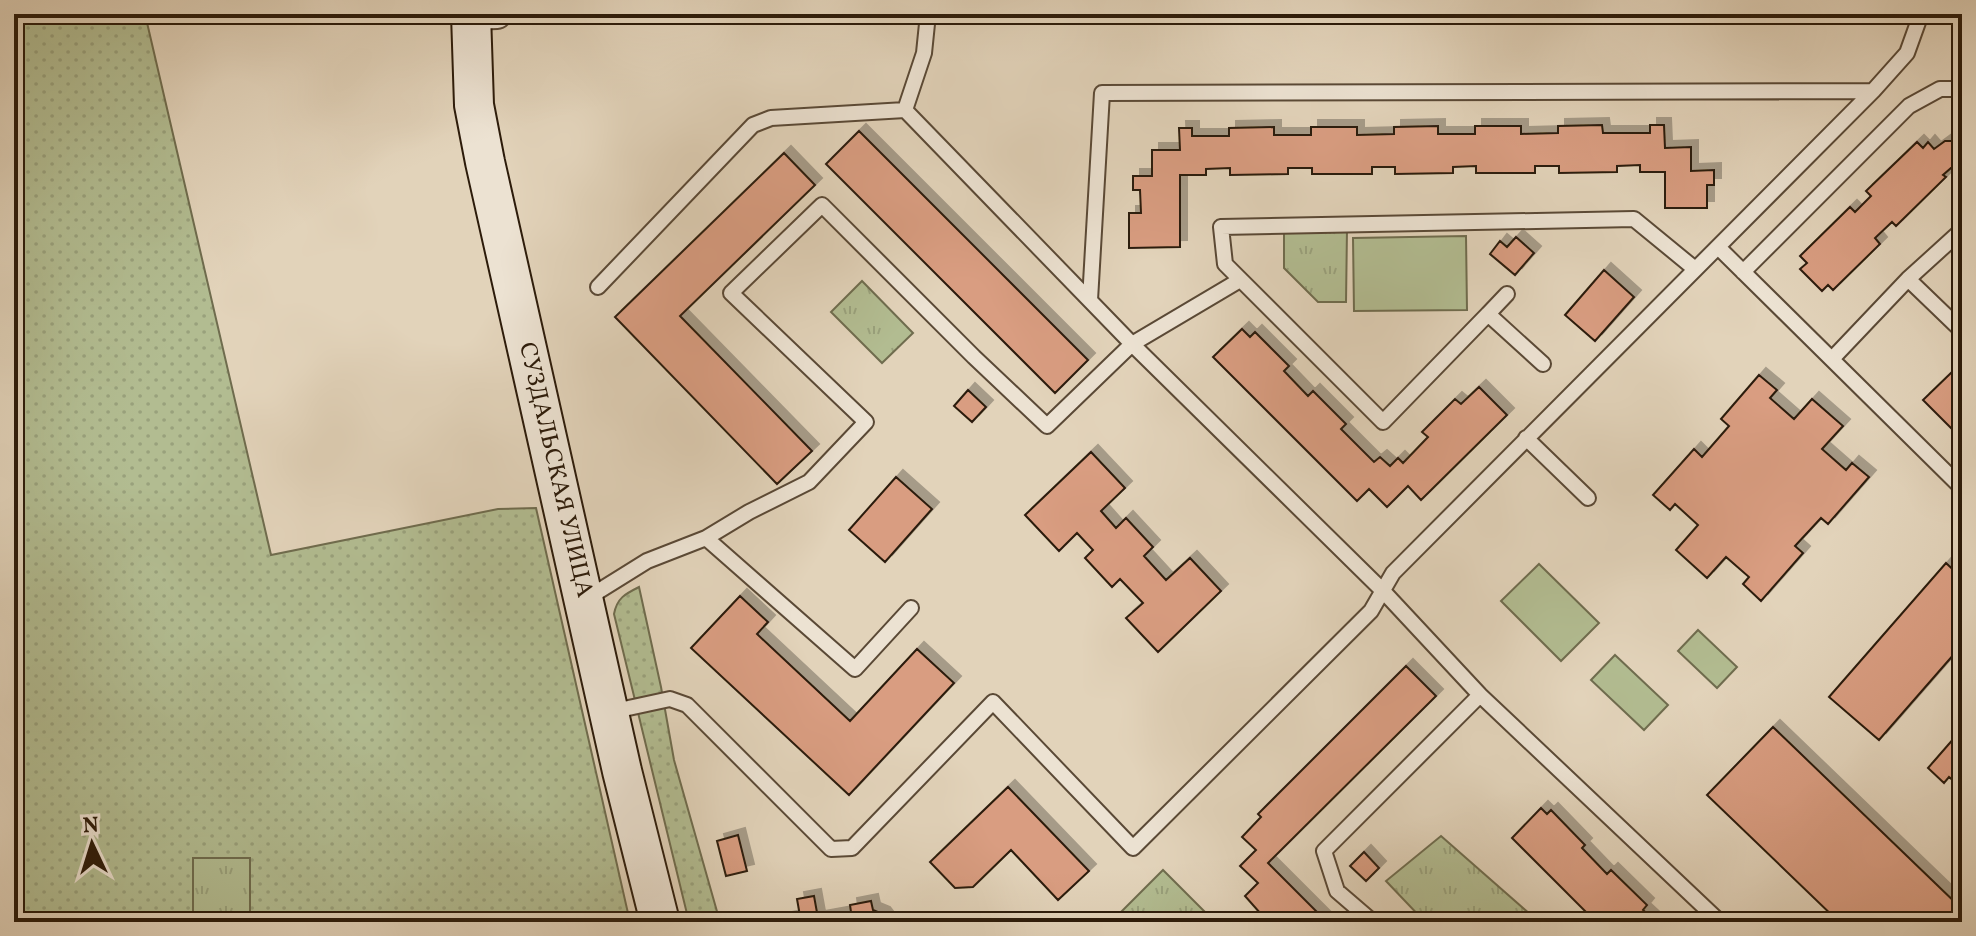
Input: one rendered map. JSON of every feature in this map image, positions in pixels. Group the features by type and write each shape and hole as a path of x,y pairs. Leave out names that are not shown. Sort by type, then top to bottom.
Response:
{"street":[{"name":"СУЗДАЛЬСКАЯ УЛИЦА","path":"480,14 474,105 485,162 609,712 660,922"}],"lane":[{"path":"905,110 924,53 928,14"},
{"path":"609,712 670,699 687,705 831,849 852,848 993,702 1133,848 1371,611 1393,573 1873,91 1907,53 1921,14"},
{"path":"1743,272 1909,106 1940,89 1962,89"},
{"path":"1090,300 1102,93 1873,91"},
{"path":"598,287 753,125 771,118 905,110 1132,344 1383,591 1480,695 1720,922"},
{"path":"585,599 647,561 706,538 809,482 866,422 731,293 822,205 1047,426 1132,344 1240,280"},
{"path":"1507,294 1383,422 1225,264 1221,227 1634,219 1695,269"},
{"path":"1832,359 1908,279 1962,230"},
{"path":"1718,247 1962,488"},
{"path":"1908,279 1962,331"},
{"path":"1488,314 1543,364"},
{"path":"1526,438 1588,498"},
{"path":"706,538 855,669 911,608"},
{"path":"1373,922 1337,891 1324,851 1480,695"}],"green space":[{"path":"14,14 145,14 271,555 498,509 536,508 630,922 14,922"},
{"path":"1284,229 1347,229 1346,302 1318,302 1284,268"},
{"path":"1466,236 1467,310 1354,311 1353,238"},
{"path":"862,281 913,333 882,363 831,312"},
{"path":"1539,564 1599,623 1561,661 1501,601"},
{"path":"639,587 674,760 720,922 689,922 614,614 622,597"},
{"path":"1698,630 1737,667 1717,688 1678,651"},
{"path":"1615,655 1668,705 1644,730 1591,680"},
{"path":"1441,836 1539,922 1425,922 1386,881"},
{"path":"193,858 250,858 250,922 193,922"},
{"path":"1163,870 1215,922 1111,922"}],"building":[{"path":"1602,125 1603,133 1650,133 1650,125 1664,125 1665,148 1691,147 1691,171 1714,170 1714,185 1707,185 1707,208 1665,208 1665,172 1640,172 1640,165 1617,166 1617,172 1559,173 1559,166 1535,166 1535,173 1476,173 1476,166 1453,167 1453,173 1395,174 1395,167 1372,167 1372,174 1312,174 1312,168 1288,168 1288,174 1230,175 1230,168 1206,169 1206,175 1180,175 1180,247 1129,248 1129,213 1141,213 1140,190 1133,190 1133,176 1152,176 1152,150 1180,150 1179,128 1192,128 1192,136 1229,136 1229,128 1274,127 1274,135 1311,135 1311,127 1357,127 1357,135 1394,134 1394,127 1438,126 1438,134 1475,134 1475,126 1521,126 1521,134 1558,133 1558,126"},
{"path":"859,131 1088,360 1055,393 826,164"},
{"path":"1956,133 1962,133 1962,167 1951,168 1943,175 1946,177 1896,226 1892,222 1875,238 1880,244 1833,290 1828,285 1822,291 1800,269 1807,263 1800,256 1850,207 1855,212 1871,196 1866,191 1917,142 1923,148 1928,142 1934,149 1945,141 1956,141"},
{"path":"784,153 815,185 680,316 812,451 777,484 615,317"},
{"path":"1516,237 1534,253 1515,275 1490,254 1500,241 1507,247"},
{"path":"1604,270 1634,297 1595,341 1565,315"},
{"path":"1242,329 1250,337 1255,332 1289,366 1284,371 1308,396 1313,391 1346,424 1341,429 1374,462 1380,457 1390,466 1398,458 1403,463 1428,437 1422,432 1455,399 1461,404 1479,387 1507,415 1421,500 1408,486 1387,507 1369,489 1357,501 1213,357"},
{"path":"1953,371 1962,378 1962,439 1923,400"},
{"path":"1759,375 1777,390 1770,398 1794,419 1812,399 1843,426 1822,449 1846,470 1852,463 1869,477 1828,524 1821,518 1795,546 1803,553 1761,601 1743,584 1749,577 1726,557 1707,578 1676,550 1698,525 1675,504 1670,510 1653,495 1694,449 1702,457 1729,426 1721,419"},
{"path":"968,390 986,407 972,422 954,406"},
{"path":"1091,452 1125,488 1101,511 1116,528 1126,518 1153,547 1144,556 1166,580 1190,558 1221,591 1158,652 1126,618 1143,603 1120,579 1112,587 1085,558 1093,550 1077,533 1059,551 1025,515"},
{"path":"896,477 932,509 885,562 849,530"},
{"path":"1946,563 1962,578 1962,645 1879,740 1829,697"},
{"path":"740,596 768,622 757,634 850,721 917,649 954,683 849,795 691,648"},
{"path":"1406,666 1436,696 1268,863 1327,922 1268,922 1245,896 1258,883 1240,866 1256,850 1242,837 1261,817 1258,814"},
{"path":"1773,727 1962,909 1962,922 1839,922 1707,795"},
{"path":"1962,729 1962,788 1949,777 1944,783 1928,768"},
{"path":"1008,787 1089,871 1058,900 1011,850 973,887 955,888 930,862"},
{"path":"1541,808 1547,814 1551,810 1585,845 1582,848 1607,874 1611,870 1647,905 1643,910 1656,922 1596,922 1512,838"},
{"path":"738,835 747,871 726,876 717,841"},
{"path":"1364,852 1379,868 1366,881 1350,866"},
{"path":"814,896 818,918 851,912 850,905 871,901 873,910 883,914 889,922 781,922 800,916 797,899"}]}
